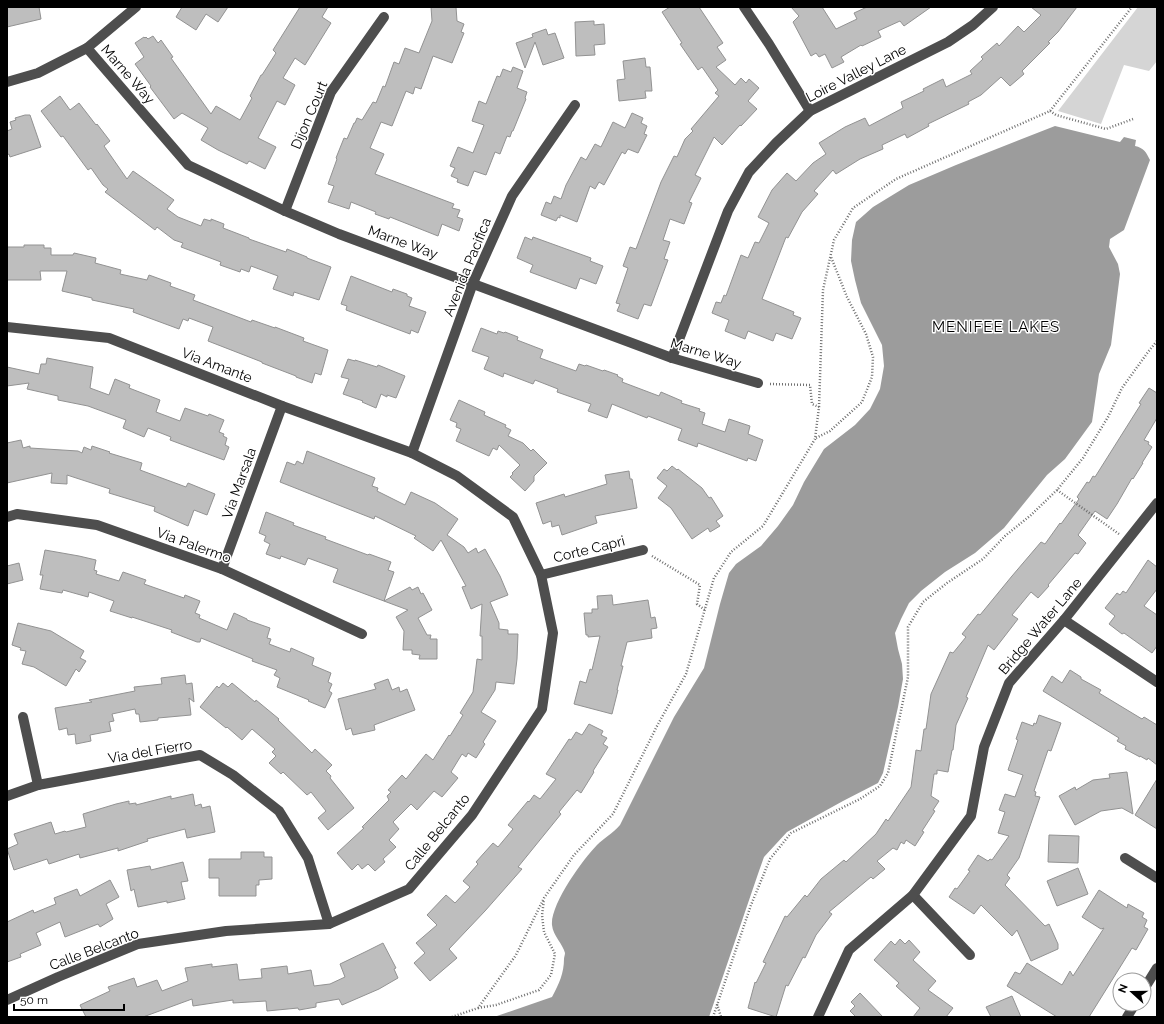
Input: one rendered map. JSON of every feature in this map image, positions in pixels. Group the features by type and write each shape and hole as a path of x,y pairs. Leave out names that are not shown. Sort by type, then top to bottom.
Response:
{"street":[{"path":"7,82 38,74 87,48 136,7"},
{"path":"744,7 769,44 810,111"},
{"name":"Loire Valley Lane","path":"672,358 728,211 750,172 776,143 810,111 948,42 973,25 993,7"},
{"name":"Dijon Court","path":"285,211 331,92 384,17"},
{"name":"Marne Way","path":"87,48 188,165 285,211 339,234 672,358 758,383"},
{"name":"Avenida Pacifica","path":"412,453 473,283 512,196 575,105"},
{"name":"Via Amante","path":"7,327 109,338 282,406 412,453"},
{"name":"Via Marsala","path":"222,569 282,406"},
{"name":"Calle Belcanto","path":"7,1000 138,944 226,931 329,924 409,889 472,815 542,709 553,633 541,575 513,517 457,476 412,453"},
{"name":"Bridge Water Lane","path":"818,1017 849,950 913,895 971,816 984,747 1009,682 1064,620 1156,506"},
{"name":"Via Palermo","path":"7,517 17,514 97,525 222,569 362,634"},
{"name":"Corte Capri","path":"541,575 643,550"},
{"path":"1064,620 1157,682"},
{"path":"23,717 38,785"},
{"name":"Via del Fierro","path":"7,796 38,785 200,755 233,775 279,811 308,858 329,924"},
{"path":"1125,858 1157,878"},
{"path":"913,895 970,955"}],"path":[{"path":"478,1008 516,956 544,898 574,855 613,814 686,674 714,578 731,552 763,526 816,439 819,407 823,290 834,240 853,208 896,179 1050,111 1132,7"},
{"path":"1050,111 1056,115 1106,129 1133,119"},
{"path":"816,439 830,431 862,402 872,377 873,358 866,334 847,297 831,256"},
{"path":"712,1017 751,905 770,859 791,833 860,800 880,786 888,773 908,677 908,627 923,602 947,583 983,559 1005,536 1031,515 1057,490 1083,458 1108,417 1122,388 1157,341"},
{"path":"758,383 810,385 812,404 819,407"},
{"path":"1057,490 1128,541"},
{"path":"643,550 700,585 697,604 705,610"},
{"path":"452,1017 478,1008 496,1005 539,990 551,975 555,954 544,932 542,915 544,898"},
{"path":"717,1003 721,1017"}],"shaded area":[{"path":"1138,7 1157,7 1157,61 1149,71 1124,65 1101,124 1058,111"},
{"path":"1055,126 1120,142 1124,137 1136,140 1135,146 1141,148 1150,160 1124,230 1110,239 1109,247 1118,264 1120,274 1111,345 1099,374 1092,422 1065,459 1047,475 1004,528 975,553 945,572 921,591 909,603 895,633 902,664 903,679 883,773 878,783 787,832 764,857 709,1017 494,1017 552,997 562,974 565,953 554,933 552,925 556,906 568,883 591,852 620,825 674,717 704,668 729,573 736,564 761,546 778,526 793,505 804,482 824,449 855,425 870,409 880,389 884,366 882,345 861,303 851,261 852,240 856,222 873,207 909,185"}],"building":[{"path":"7,7 39,7 41,19 7,27"},
{"path":"182,7 228,7 218,22 206,14 196,30 176,17"},
{"path":"300,7 328,7 322,17 331,23 305,65 295,58 283,78 295,85 285,105 277,101 258,138 276,147 265,169 249,161 247,164 201,140 208,128 182,113 174,119 135,64 144,57 135,43 144,37 148,39 153,36 158,43 161,40 173,57 171,58 211,114 216,106 240,120 252,98 250,96 261,75 276,53 273,50"},
{"path":"431,7 456,7 457,21 464,24 461,32 464,33 452,63 433,56 421,89 415,87 413,94 406,91 392,126 381,122 370,148 384,154 375,174 454,204 452,208 460,210 457,217 463,219 459,231 442,224 438,236 390,217 389,219 375,214 376,212 351,202 349,209 328,202 334,186 328,184 344,138 347,139 357,118 362,120 373,102 376,103 383,86 385,87 394,62 399,64 405,48 419,53 432,21"},
{"path":"670,7 699,7 723,43 717,47 726,60 716,67 735,85 741,78 746,83 749,79 759,88 748,101 757,109 722,145 714,137 695,175 701,178 689,202 692,203 684,224 670,219 663,240 670,242 664,259 668,260 651,306 644,304 638,319 617,311 620,304 616,303 628,268 623,266 630,247 636,249 661,182 674,156 677,157 685,139 693,131 691,129 719,96 715,93 718,90 702,67 698,70 680,44 682,43 662,12"},
{"path":"791,7 822,7 836,29 857,19 854,13 867,7 931,7 904,26 900,21 878,31 881,37 862,46 861,45 841,57 844,62 832,68 825,54 819,57 816,53 811,56 793,22 799,16"},
{"path":"1031,7 1077,7 1058,32 1048,42 1050,43 1022,71 1024,74 1010,86 1001,77 981,95 968,102 969,104 928,124 929,126 907,138 905,134 882,145 883,149 860,159 836,174 833,170 814,191 818,194 802,212 788,238 786,237 762,299 794,312 793,315 801,318 792,339 776,333 773,341 748,331 745,339 725,331 729,320 712,313 716,302 721,303 724,295 726,296 741,255 748,258 755,242 759,243 769,223 758,217 772,190 787,173 796,181 813,163 826,154 819,143 845,127 865,118 869,126 903,108 901,102 924,91 923,89 943,79 946,87 972,74 970,71 983,59 981,57 997,43 999,46 1018,26 1024,32 1041,15"},
{"path":"594,21 594,25 604,24 605,44 594,45 595,55 576,56 575,22"},
{"path":"546,29 548,35 555,33 564,58 543,65 535,42 525,68 516,43 533,37 532,34"},
{"path":"645,58 646,67 650,67 652,91 645,91 646,98 619,101 617,80 625,79 623,61"},
{"path":"513,67 523,71 517,88 527,92 526,99 513,131 510,137 507,136 500,154 495,152 486,175 474,171 468,186 457,182 458,179 451,176 455,168 450,166 458,147 473,153 484,125 472,121 479,101 486,104 497,76 500,77 503,69 511,72"},
{"path":"60,96 70,110 79,103 96,125 97,124 110,141 104,146 127,179 133,171 174,200 167,209 178,217 201,226 204,219 211,221 211,219 224,224 223,228 249,239 286,252 287,249 331,267 319,300 294,292 293,296 273,289 278,276 251,266 249,272 241,269 240,272 220,265 221,262 181,247 183,243 174,240 157,227 155,230 105,192 108,189 103,185 91,168 88,170 63,136 61,137 41,111"},
{"path":"632,113 643,118 641,123 647,126 644,134 647,135 638,153 628,149 625,154 622,152 604,185 599,182 595,189 590,186 577,222 560,215 560,218 558,217 556,221 541,215 546,202 551,204 554,196 561,199 566,185 581,157 586,160 595,144 601,147 613,122 625,128"},
{"path":"30,115 41,147 10,157 9,154 7,155 7,131 12,129 10,122 16,120 15,118"},
{"path":"525,237 532,240 533,237 591,258 590,261 603,266 596,284 580,278 576,289 530,272 533,265 517,258"},
{"path":"24,245 44,245 44,248 51,248 51,255 73,255 74,253 96,258 95,263 121,270 120,274 147,280 149,275 171,283 170,286 195,295 193,300 251,322 252,320 304,338 303,341 328,350 321,375 315,373 312,383 208,341 213,327 189,318 188,321 183,319 179,329 133,312 134,309 92,300 92,298 62,291 67,271 40,271 41,280 7,280 7,247 24,247"},
{"path":"351,276 392,292 393,289 407,294 407,296 412,298 409,306 426,312 418,333 411,330 410,334 346,310 347,306 341,304"},
{"path":"481,328 497,334 498,331 505,332 518,337 517,340 543,350 540,358 576,371 579,364 603,371 604,370 618,375 617,376 623,379 622,382 659,396 661,392 682,401 681,403 700,409 699,411 705,413 702,424 725,432 729,419 750,426 748,434 763,440 756,461 748,458 747,461 698,443 697,447 678,440 682,429 648,416 647,418 612,404 607,418 588,411 591,404 557,392 558,389 535,380 533,384 504,373 503,377 484,369 489,357 472,351"},
{"path":"47,358 93,367 90,388 109,395 115,379 130,385 129,388 160,400 156,412 180,421 185,408 208,416 209,414 224,420 219,432 224,434 223,436 227,438 225,445 229,447 224,460 170,440 171,437 148,428 144,437 123,428 126,420 88,406 58,400 58,396 27,389 29,383 7,386 7,367 39,374 41,364 46,364"},
{"path":"348,359 377,367 378,365 405,376 396,398 387,395 387,397 381,394 376,408 362,402 363,401 343,394 349,379 341,377"},
{"path":"1149,388 1157,393 1157,418 1144,440 1149,442 1148,444 1152,447 1107,519 1095,511 1078,535 1086,543 1078,554 1075,553 1038,598 1031,592 1012,615 1018,619 994,650 988,645 956,725 953,750 948,772 937,770 937,774 934,774 931,796 939,801 933,810 935,811 922,831 924,832 915,846 906,840 904,844 901,842 897,850 893,848 877,861 885,869 873,879 871,877 829,912 832,914 816,935 805,958 803,957 788,986 786,985 776,1017 748,1008 755,982 756,983 766,963 763,962 785,916 787,917 805,895 807,897 821,879 844,860 846,862 876,834 886,819 888,821 911,787 916,750 921,751 931,694 950,652 953,653 966,637 962,634 978,614 980,615 1041,542 1045,544 1060,523 1061,524 1079,499 1077,497 1087,482 1089,483 1093,476 1095,477 1141,404 1139,403"},
{"path":"459,400 485,412 484,415 506,425 505,427 511,430 508,436 523,443 531,451 533,449 547,463 534,476 534,481 525,491 510,477 520,465 499,445 497,450 493,448 489,456 456,441 461,429 456,427 457,423 450,420"},
{"path":"21,440 23,448 30,446 30,448 78,451 82,453 84,447 91,450 92,446 142,463 140,470 186,487 188,483 215,494 207,515 194,510 188,526 154,511 155,507 109,493 110,489 67,475 67,484 51,483 52,473 7,483 7,443"},
{"path":"307,451 375,478 372,486 378,488 377,491 405,505 411,492 435,503 458,519 447,535 464,547 468,553 476,548 478,553 485,549 500,576 508,595 490,602 499,623 499,629 508,630 508,634 518,634 514,684 496,682 495,690 481,712 496,721 483,742 485,744 476,758 468,753 466,757 462,754 451,772 458,778 442,797 434,791 417,810 411,804 393,822 399,829 389,840 396,847 383,859 385,862 375,871 368,864 362,869 358,864 352,870 337,853 364,828 362,827 389,800 387,796 391,792 388,790 402,775 406,779 426,754 433,760 463,715 460,713 473,692 477,659 482,660 482,636 480,636 482,604 471,609 462,587 466,586 441,540 433,551 414,538 416,536 375,516 374,519 280,482 287,462 295,465 297,461 303,464"},
{"path":"672,466 702,488 709,498 711,497 723,516 716,521 720,526 710,532 708,528 692,539 671,508 658,498 667,486 657,478 664,469 667,471"},
{"path":"629,471 630,479 632,479 637,508 595,516 597,523 562,535 559,525 552,527 551,521 543,524 536,503 564,494 565,497 607,484 605,475"},
{"path":"266,512 294,523 293,525 326,537 325,539 391,562 388,570 394,572 384,601 410,587 412,590 418,587 432,610 418,618 427,635 431,635 430,639 437,639 437,659 419,659 420,655 412,654 412,650 403,650 404,631 396,617 408,610 333,582 338,569 308,558 305,565 281,556 280,559 266,554 270,544 264,541 266,536 259,533"},
{"path":"45,550 96,560 94,570 97,571 96,574 119,581 123,572 146,580 144,584 184,598 185,595 200,601 195,613 200,615 199,618 227,630 234,613 247,620 270,628 267,638 271,639 269,644 290,652 291,648 314,658 312,665 331,673 328,682 332,684 329,691 332,693 325,708 277,687 280,678 274,675 277,670 252,661 253,659 201,638 200,642 197,642 171,632 172,630 110,611 114,601 89,592 88,597 63,590 62,593 40,589 43,575 40,575"},
{"path":"1148,560 1157,567 1157,589 1144,606 1157,615 1157,646 1152,653 1109,624 1115,616 1105,608 1117,593 1120,595 1123,591 1126,593"},
{"path":"19,563 23,580 7,584 7,566"},
{"path":"612,595 613,605 648,600 651,618 655,617 657,628 651,629 652,638 627,642 612,714 574,704 580,681 586,683 590,669 592,670 600,636 588,637 588,635 586,635 584,613 592,613 592,609 598,609 597,596"},
{"path":"18,623 51,631 84,651 80,658 86,661 79,672 76,669 66,686 34,667 22,664 26,651 20,650 21,648 12,645"},
{"path":"1070,670 1081,677 1081,679 1101,690 1099,693 1142,719 1144,717 1157,725 1157,765 1148,758 1147,760 1125,749 1126,746 1117,741 1119,738 1043,691 1052,676 1062,683"},
{"path":"185,675 186,684 192,683 194,702 189,698 191,715 158,718 158,720 140,722 139,714 136,714 135,709 112,714 114,721 109,722 111,731 90,735 91,741 76,744 75,734 68,735 67,728 59,730 55,708 92,702 89,700 135,691 134,687 162,684 161,678"},
{"path":"388,679 392,690 399,687 400,692 407,689 415,710 374,725 375,730 353,735 351,728 346,730 338,699 376,689 374,684"},
{"path":"223,683 228,687 232,683 255,702 256,700 279,719 278,720 312,753 315,749 332,765 326,771 354,808 328,830 318,818 326,811 311,792 307,795 283,772 281,774 269,763 276,756 272,752 275,749 252,729 242,740 200,707 217,686 219,688"},
{"path":"1039,715 1061,723 1051,751 1048,750 1034,791 1036,792 1035,796 1040,797 1019,858 1007,875 1010,878 1005,885 1045,926 1049,924 1058,944 1058,949 1031,961 1017,930 1012,936 981,905 974,914 949,897 970,871 968,870 978,855 988,861 990,859 992,860 1009,836 998,833 1005,812 999,810 1005,794 1015,797 1023,775 1008,770 1022,722 1033,726 1034,723 1036,724"},
{"path":"589,724 603,731 601,735 607,738 603,744 608,747 593,771 594,772 581,793 577,790 559,812 561,814 518,867 522,869 449,949 457,958 430,981 414,963 425,953 416,943 437,925 427,915 446,895 455,903 470,887 463,881 478,864 476,862 493,843 498,847 513,829 508,825 534,795 540,799 556,779 546,774 569,739 571,740 576,732 582,735"},
{"path":"1127,772 1133,814 1122,808 1101,811 1075,825 1059,796 1075,787 1076,790 1093,780 1110,778 1109,774"},
{"path":"1157,779 1157,829 1135,815"},
{"path":"193,794 195,806 201,804 202,808 210,806 215,832 187,838 185,829 147,839 148,841 118,851 118,848 80,858 79,854 49,864 47,859 14,870 7,849 18,844 14,834 51,822 55,834 66,832 86,827 83,814 116,804 129,801 129,804 136,803 136,805 171,796 171,799"},
{"path":"1049,835 1079,836 1078,863 1048,862"},
{"path":"241,852 264,852 264,857 272,857 272,879 259,880 259,885 256,885 256,896 219,896 219,878 209,878 209,859 241,859"},
{"path":"183,862 188,881 181,882 185,899 138,907 134,889 131,891 127,870 150,866 151,870"},
{"path":"1078,868 1088,894 1057,906 1047,881"},
{"path":"110,880 119,897 106,904 113,919 100,927 98,924 65,937 60,922 36,933 41,945 20,954 21,957 7,962 7,922 33,910 34,913 56,904 54,898 77,889 80,896"},
{"path":"1099,890 1127,908 1128,904 1144,913 1142,917 1147,920 1144,927 1148,929 1136,950 1132,948 1117,972 1112,972 1112,980 1089,1017 1057,1017 1007,986 1015,972 1020,974 1027,963 1062,985 1070,971 1073,976 1104,928 1101,929 1082,917"},
{"path":"900,939 905,944 909,940 920,952 913,960 936,981 928,990 953,1008 946,1017 913,1017 920,1008 896,986 899,983 874,960 891,941 895,945"},
{"path":"383,943 396,968 394,969 398,978 379,989 342,1005 339,999 316,1003 316,1007 299,1010 298,1008 267,1011 266,1001 233,1003 233,1000 193,1006 192,999 143,1017 86,1017 80,1005 110,991 108,987 134,978 137,987 157,980 162,991 188,981 185,968 212,964 212,967 237,964 239,980 262,978 261,969 287,966 288,974 311,970 314,986 330,984 345,977 340,964"},
{"path":"860,993 883,1017 856,1017 850,1011 855,1006 851,1002"},
{"path":"1012,996 1021,1017 991,1017 986,1007"}],"district":[{"name":"MENIFEE LAKES","path":"996,327"}]}
